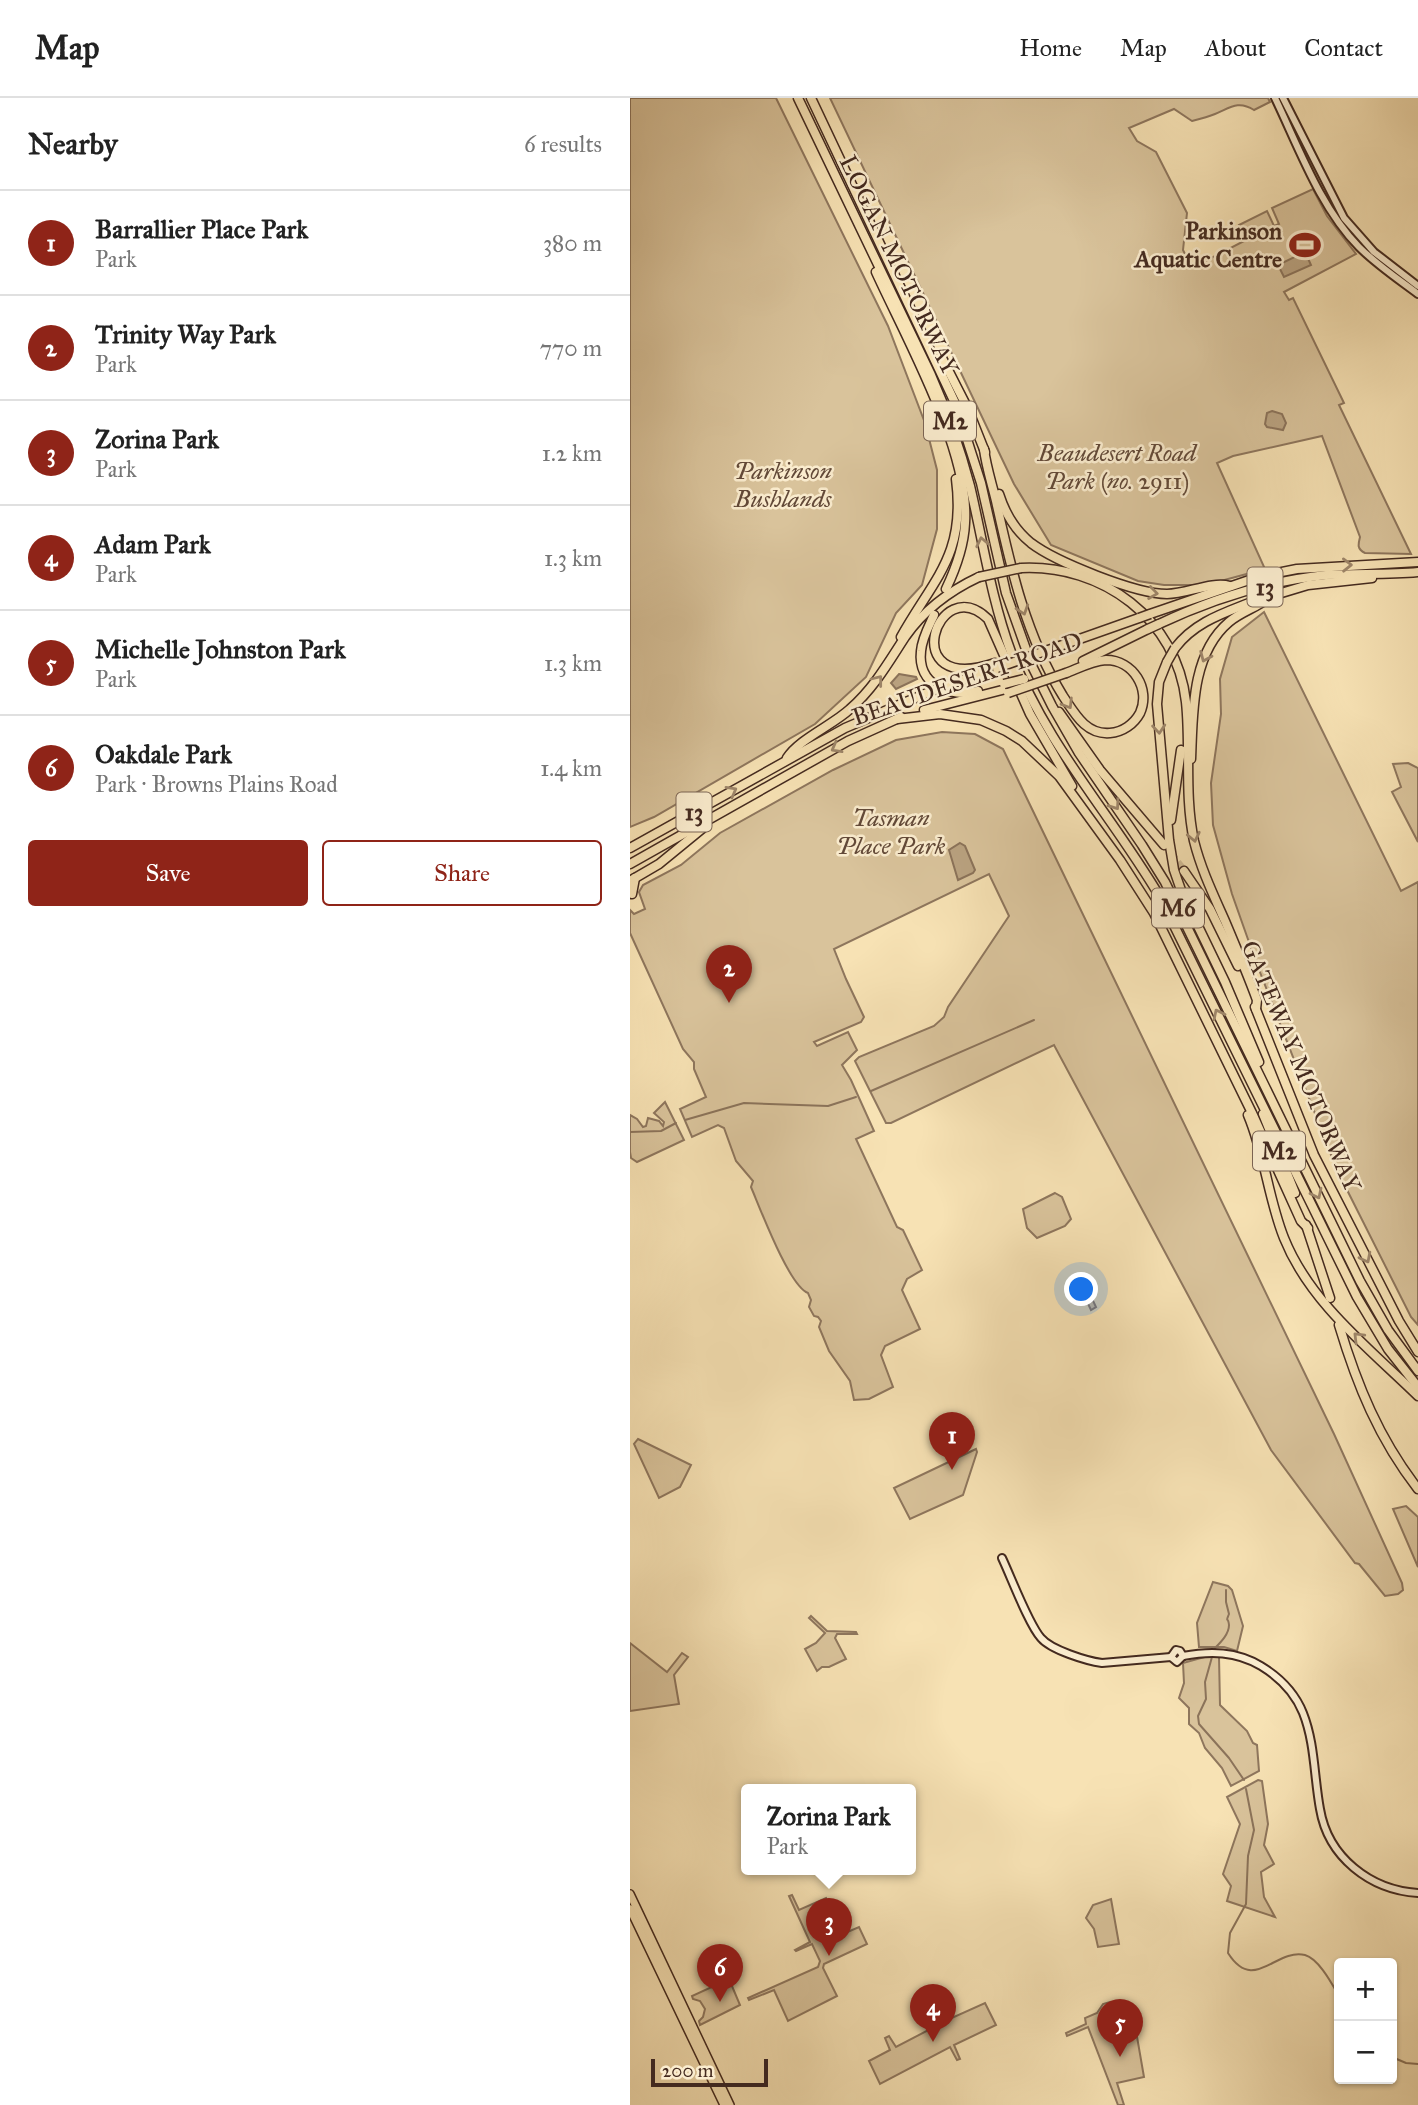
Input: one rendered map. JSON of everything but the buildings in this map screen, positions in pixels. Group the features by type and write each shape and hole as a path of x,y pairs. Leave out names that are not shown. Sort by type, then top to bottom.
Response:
{"highway":[{"name":"LOGAN MOTORWAY","path":"797,98 931,375 947,414 966,471 996,606 1011,653 1030,695 1061,752 1160,897 1364,1311 1396,1360 1418,1387"},
{"name":"LOGAN MOTORWAY","path":"811,98 927,341 964,426 981,483 1009,604 1028,656 1079,753 1131,827 1165,882 1370,1300 1418,1371"},
{"path":"858,224 860,239 932,395 952,449 964,495 965,523 960,553 946,589"},
{"path":"927,341 940,356 957,385 1007,513 1024,537 1040,549 1088,571 1149,593 1179,594 1222,584 1230,586"},
{"path":"892,659 902,634 942,574 954,541 958,496 952,449"},
{"path":"934,615 920,655 923,668 941,690 957,694 1004,689 1065,671 1092,663 1105,660 1123,664 1133,671 1140,681 1143,695 1140,713 1125,729 1114,733 1100,733 1082,723 1056,685 1034,639 1021,606 984,449"},
{"name":"BEAUDESERT ROAD","path":"630,848 867,718 996,665 1028,657 1261,576 1314,566 1418,562"},
{"path":"786,761 792,750 850,709 870,690 906,637 931,608 979,577 1021,568 1054,568 1086,576 1117,592 1141,611 1163,639 1177,666 1185,695 1189,814 1199,860 1250,981 1257,1000 1256,1009"},
{"name":"BEAUDESERT ROAD","path":"630,864 855,737 897,719 1065,671 1202,605 1292,580 1418,572"},
{"path":"1283,1123 1280,1107 1182,893 1166,843 1157,704 1159,682 1175,648 1187,635 1210,619 1308,585 1370,579 1377,574"},
{"path":"1189,814 1192,806 1193,732 1201,665 1211,643 1225,625 1270,596"},
{"path":"996,665 966,670 946,664 937,654 934,645 934,632 940,620 953,610 967,608 980,612 990,623 1030,714 1081,800 1082,808"},
{"name":"M2","path":"1052,706 1063,716 1100,770 1166,843"},
{"path":"897,719 926,714 950,714 975,719 1006,731 1039,755 1059,776 1120,860 1154,913 1252,1113 1301,1221 1308,1228"},
{"path":"1166,843 1186,728"},
{"path":"632,894 633,879 659,864 702,829 709,820"},
{"name":"GATEWAY MOTORWAY","path":"1184,871 1221,930 1256,1009 1314,1155 1399,1321 1418,1352"},
{"path":"1227,1064 1255,1135 1279,1226 1298,1268 1326,1305 1418,1396"},
{"name":"M2","path":"1247,1076 1308,1228 1330,1298"},
{"path":"1339,1325 1369,1411 1388,1447 1418,1489"}],"main road":[{"path":"630,1894 730,2105"},
{"path":"630,1909 723,2105"}],"street":[{"path":"1275,98 1317,177 1344,218 1362,241 1418,286"},
{"path":"1283,98 1337,219 1359,247 1418,293"},
{"path":"1002,1558 1038,1636 1049,1645 1091,1662 1102,1663 1171,1657 1176,1650 1183,1656 1206,1652 1225,1653 1256,1663 1277,1677 1303,1713 1311,1741 1320,1810 1325,1829 1336,1849 1350,1866 1369,1879 1391,1888 1418,1893"}],"green space":[{"name":"Parkinson Bushlands","path":"630,98 776,98 888,326 925,423 937,470 937,529 922,585 896,613 866,677 815,724 654,817 630,827"},
{"name":"Beaudesert Road Park (no. 2911)","path":"830,98 1268,98 1270,102 1254,110 1234,106 1192,121 1174,109 1129,128 1137,141 1156,152 1187,213 1183,250 1192,268 1246,240 1239,225 1267,211 1274,226 1279,224 1272,208 1313,189 1327,216 1356,254 1284,292 1289,300 1293,298 1344,403 1339,405 1411,554 1365,553 1359,548 1360,537 1322,436 1233,456 1217,463 1265,569 1206,585 1164,585 1138,581 1051,545 1014,484"},
{"path":"1264,612 1401,891 1418,882 1418,1325 1411,1317 1337,1170 1256,962 1232,894 1213,825 1211,783 1221,714 1220,679 1232,637"},
{"name":"Tasman Place Park","path":"942,732 975,734 1003,749 1334,1434 1402,1583 1403,1590 1398,1594 1385,1596 1359,1564 1355,1563 1271,1450 1054,1045 891,1123 886,1123 855,1061 934,1026 944,1017 1009,916 989,874 834,949 864,1017 861,1022 814,1042 817,1046 848,1032 857,1050 842,1065 874,1131 856,1139 897,1227 903,1230 922,1270 907,1279 902,1290 920,1329 885,1346 881,1355 893,1387 869,1399 854,1400 850,1381 829,1351 819,1327 821,1321 809,1307 811,1300 808,1293 800,1287 784,1262 751,1187 753,1181 736,1161 724,1128 718,1125 692,1137 680,1109 706,1097 694,1069 694,1062 683,1049 630,933 630,910 634,914 645,909 639,892 643,885 681,865 720,833 833,770 896,740"},
{"path":"1408,763 1418,768 1418,842 1392,792 1401,787 1393,764"},
{"path":"665,1102 684,1140 637,1162 631,1158 630,1152 630,1115 643,1127 646,1126 648,1118 659,1121 663,1126 664,1122 654,1113"},
{"path":"1055,1193 1062,1197 1071,1219 1065,1226 1037,1238 1027,1228 1023,1209"},
{"path":"1081,1275 1096,1307 1091,1310 1076,1278"},
{"path":"638,1439 691,1465 680,1487 659,1498 634,1444"},
{"path":"976,1449 963,1495 910,1519 894,1488"},
{"path":"1406,1506 1418,1517 1418,1567 1393,1509"},
{"path":"1213,1582 1228,1586 1232,1590 1243,1626 1237,1651 1224,1647 1199,1647 1197,1623"},
{"path":"811,1616 827,1631 856,1632 857,1634 837,1634 835,1638 846,1659 817,1671 805,1649 816,1643 825,1633 809,1618"},
{"path":"630,1643 667,1672 682,1653 688,1657 674,1675 679,1704 630,1711"},
{"path":"1208,1656 1219,1657 1220,1705 1247,1731 1257,1745 1259,1771 1231,1786 1222,1768 1205,1748 1199,1733 1189,1724 1189,1708 1179,1698 1184,1683 1183,1663"},
{"path":"1258,1780 1262,1781 1268,1824 1264,1845 1274,1864 1261,1872 1264,1897 1275,1917 1227,1901 1231,1886 1223,1874 1240,1824 1227,1797"},
{"path":"792,1895 799,1910 826,1898 843,1934 859,1927 867,1944 824,1964 823,1968 837,1996 788,2021 774,1990 749,2000 748,1998 818,1967 820,1961 812,1944 795,1950 810,1942 789,1896"},
{"path":"1111,1899 1119,1944 1098,1947 1094,1929 1086,1918 1093,1905"},
{"path":"729,1979 740,2005 700,2025 699,2021 705,2009 700,2001 692,1996"},
{"path":"1110,2002 1112,2012 1132,2008 1144,2077 1117,2083 1124,2105 1118,2105 1088,2027 1067,2036 1066,2033 1086,2024 1085,2018 1097,2013 1103,2004"},
{"path":"985,2003 996,2025 954,2045 960,2059 957,2060 950,2047 880,2084 869,2061 890,2050 885,2038 889,2036 896,2047 940,2024 934,2011 937,2010 943,2022"}],"shaded area":[{"path":"1305,252 1311,265 1284,277 1278,265"},
{"path":"1272,411 1282,414 1286,423 1283,430 1267,427 1265,424 1267,413"},
{"path":"899,674 917,679 896,689 891,683"},
{"path":"960,843 965,846 975,870 958,880 949,850"}],"waterway":[{"path":"871,1091 1034,1020"},
{"path":"685,1120 744,1103 828,1106 856,1097"},
{"path":"630,1132 661,1131 676,1123"},
{"path":"1215,1648 1229,1628 1226,1590"},
{"path":"1212,1657 1205,1682 1206,1699 1198,1716 1199,1724 1244,1780"},
{"path":"1246,1789 1254,1830 1248,1856 1246,1904 1230,1933 1228,1953 1238,1965 1247,1970 1265,1967 1284,1957 1305,1955 1320,1967 1334,1988"},
{"path":"1397,2059 1418,2064"}],"tunnel":[{"path":"1170,853 1184,871"}],"place":[{"name":"Parkinson Aquatic Centre","path":"1305,245"},
{"name":"Trinity Way Park","path":"729,1003"},
{"name":"Barrallier Place Park","path":"952,1470"},
{"name":"Zorina Park","path":"829,1956"},
{"name":"Oakdale Park","path":"720,2002"},
{"name":"Adam Park","path":"933,2042"},
{"name":"Michelle Johnston Park","path":"1120,2057"}]}
